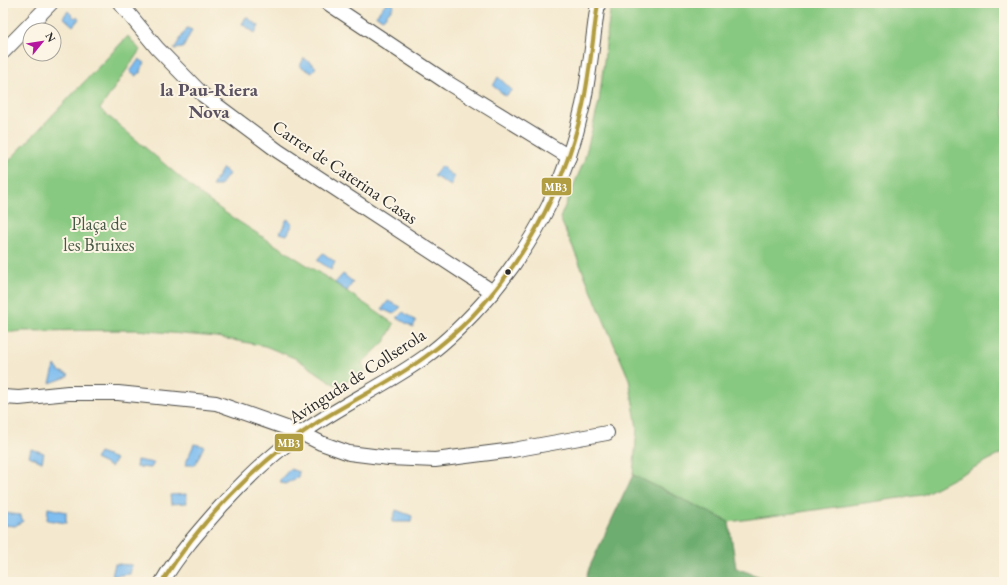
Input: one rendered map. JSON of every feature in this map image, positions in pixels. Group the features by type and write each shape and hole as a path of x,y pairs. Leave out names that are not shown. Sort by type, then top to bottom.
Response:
{"street":[{"path":"3,52 51,3"},
{"name":"Carrer de Caterina Casas","path":"120,3 157,48 203,95 278,151 493,292"},
{"path":"328,3 448,83 569,157"},
{"name":"Avinguda de Collserola","path":"162,582 186,547 238,488 282,448 301,433 426,357 461,326 493,292 510,271 538,228 555,194 569,157 584,104 598,3"},
{"path":"3,397 19,398 68,393 118,393 216,403 301,433 321,443 349,452 389,458 435,460 513,450 607,433"}],"green space":[{"path":"611,3 1004,3 1004,452 922,495 729,522 633,475 637,428 629,379 560,218 584,161 599,102"},
{"name":"Plaça de les Bruixes","path":"128,36 140,50 100,109 202,196 230,216 332,281 394,324 385,341 362,363 366,372 337,386 297,359 265,346 216,337 137,330 22,331 3,333 3,167"},
{"path":"633,475 729,522 736,568 774,582 585,582 589,568"}],"water":[{"path":"386,3 392,3 394,6 383,19 376,16"},
{"path":"68,11 75,18 77,16 79,19 73,26 63,17"},
{"path":"246,17 259,26 255,33 242,24"},
{"path":"187,28 192,30 183,48 174,49"},
{"path":"304,58 316,67 312,73 300,66"},
{"path":"139,59 145,63 140,70 141,73 138,73 136,76 130,72"},
{"path":"498,77 512,90 506,96 493,86"},
{"path":"441,166 454,177 451,186 434,176"},
{"path":"223,168 229,174 220,186 212,186"},
{"path":"287,219 293,224 287,235 280,233"},
{"path":"323,253 335,262 331,270 317,260"},
{"path":"343,274 353,282 347,291 335,283"},
{"path":"388,301 401,307 393,314 382,309"},
{"path":"403,312 416,321 413,327 397,318"},
{"path":"55,365 59,371 69,375 50,383"},
{"path":"194,444 204,446 195,465 185,465"},
{"path":"31,449 44,453 42,462 29,456"},
{"path":"99,453 116,459 111,467 95,459"},
{"path":"137,460 154,463 151,468 136,467"},
{"path":"290,469 299,472 298,477 285,484 279,481"},
{"path":"186,494 187,503 171,504 170,495"},
{"path":"48,508 66,512 66,523 47,520"},
{"path":"396,510 412,516 411,522 392,522"},
{"path":"4,513 20,515 23,521 15,526 4,525"},
{"path":"115,564 132,565 130,574 112,576"}],"transit line":[{"name":"MB3","path":"162,582 177,559 212,515 252,474 274,455 318,422 399,375 425,357 454,333 481,307 505,277 545,212 561,177 574,141 590,67 598,3"}],"district":[{"name":"la Pau-Riera Nova","path":"209,100"}]}
